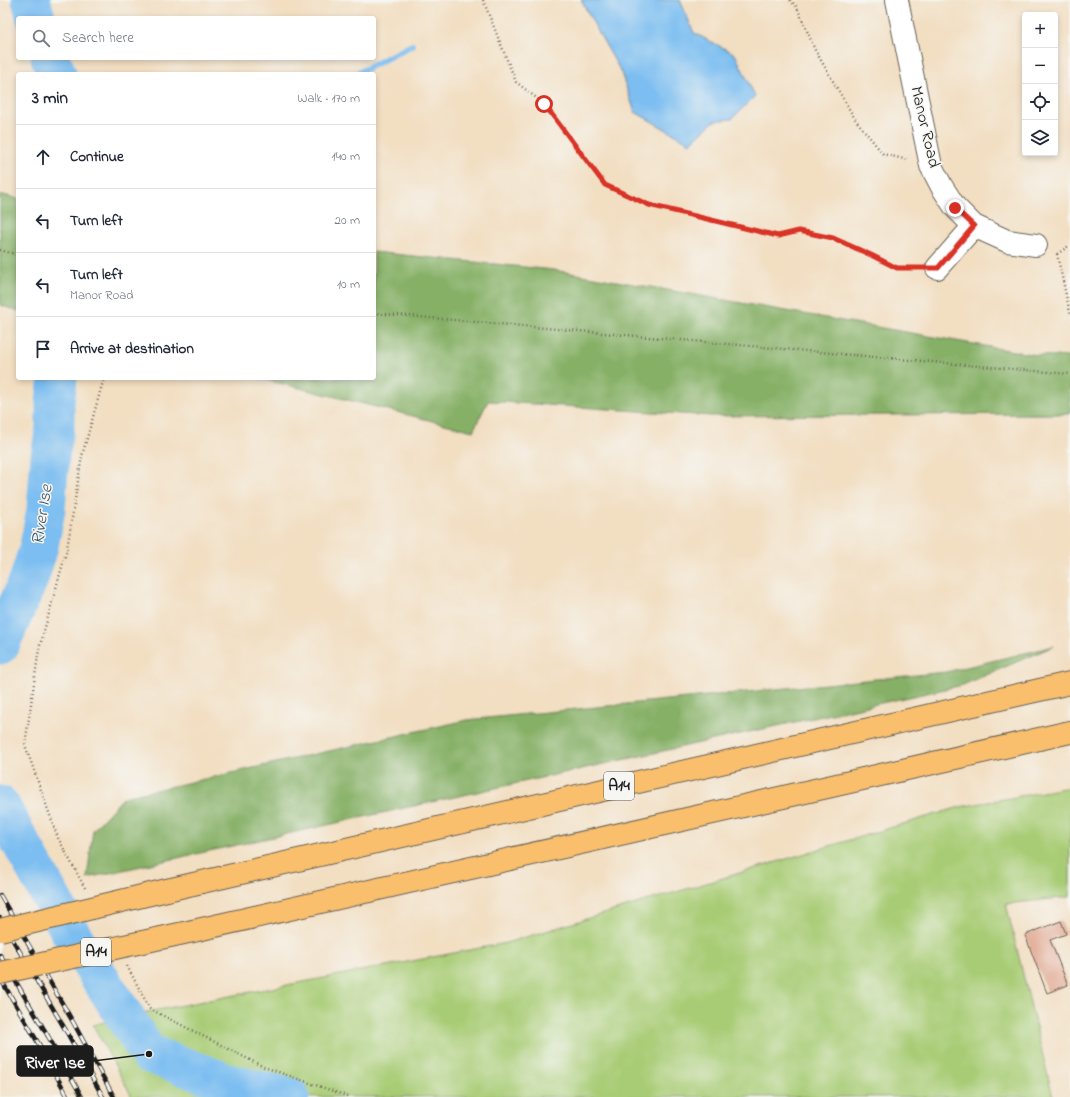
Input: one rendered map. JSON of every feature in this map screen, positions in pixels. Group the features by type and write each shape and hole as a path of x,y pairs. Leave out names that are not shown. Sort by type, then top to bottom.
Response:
{"highway":[{"name":"A14","path":"0,930 167,890 1070,683"},
{"name":"A14","path":"0,973 1070,732"}],"street":[{"name":"Manor Road","path":"897,0 931,166 942,187 955,208 974,226 1007,241 1036,245"},
{"path":"938,268 974,226"}],"path":[{"path":"482,0 516,82 544,104 605,185 649,205 778,236 799,231 833,238 897,268 938,268"},
{"path":"790,0 798,7 815,50 855,120 883,154 931,166"},
{"path":"0,250 16,254"},
{"path":"1057,254 1070,313"},
{"path":"376,313 1070,374"},
{"path":"87,893 58,838 24,745 39,649 67,549 82,456 103,380"},
{"path":"124,961 150,1009 264,1067 350,1097"}],"green space":[{"path":"0,194 16,198 16,310 0,305"},
{"path":"376,252 554,270 1036,355 1070,357 1070,414 711,416 488,401 473,431 267,380 376,380"},
{"path":"1054,646 963,685 87,878 93,830 124,797 467,720 946,672"},
{"path":"1070,787 1070,897 1006,904 1053,1097 132,1097 93,1025 126,1016 506,943 960,807"}],"water":[{"path":"581,0 680,0 694,33 735,54 755,96 732,119 714,121 690,143 635,112 620,70"}],"building":[{"path":"1061,921 1066,934 1050,940 1068,985 1047,993 1025,935"}],"waterway":[{"name":"River Ise","path":"31,0 35,16"},
{"path":"360,72 412,45"},
{"name":"River Ise","path":"51,60 56,72"},
{"name":"River Ise","path":"0,645 29,579 39,546 46,509 50,456 55,428 55,402 58,380"},
{"name":"River Ise","path":"0,805 72,935 149,1054 232,1084 290,1097"}],"railway":[{"path":"0,895 114,1097"},
{"path":"0,918 103,1097"},
{"path":"0,955 82,1097"},
{"path":"0,978 68,1097"}],"place":[{"name":"River Ise","path":"149,1054"}],"route":[{"path":"544,104 605,185 649,205 778,236 799,231 833,238 897,268 938,268 974,226 955,208"}]}
